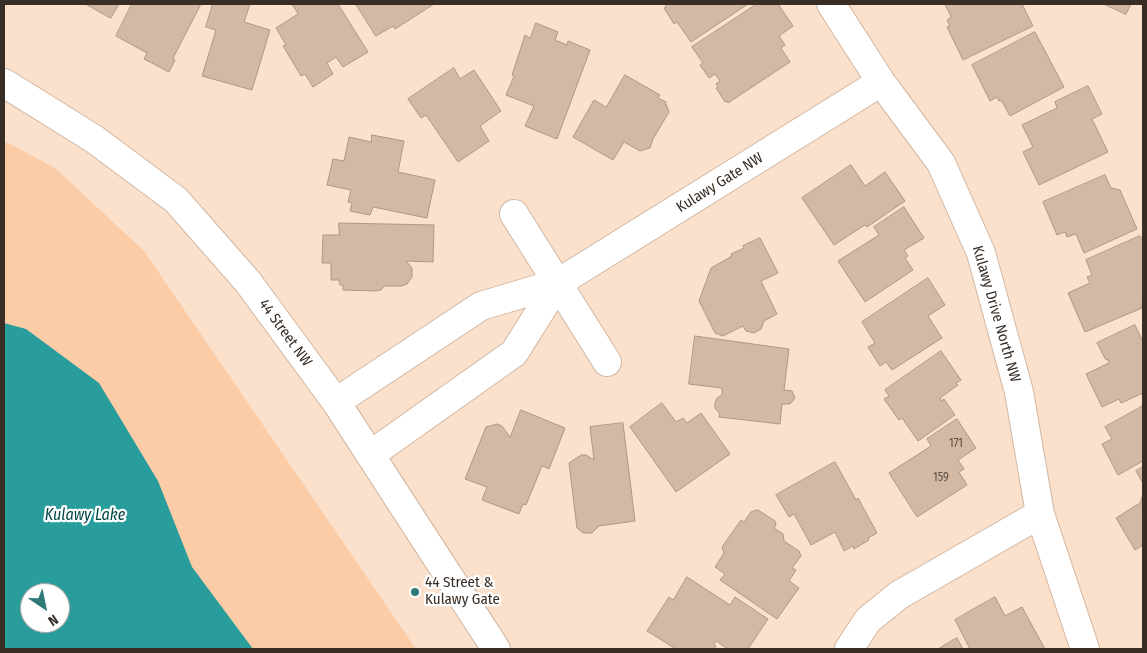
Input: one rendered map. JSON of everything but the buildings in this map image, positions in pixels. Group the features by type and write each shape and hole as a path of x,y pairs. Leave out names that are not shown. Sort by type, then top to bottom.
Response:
{"street":[{"name":"Kulawy Drive North NW","path":"831,4 881,82 941,163 981,253 1019,392 1040,514 1085,649"},
{"name":"Kulawy Gate NW","path":"336,402 481,306 558,283 881,82"},
{"name":"44 Street NW","path":"4,83 94,139 176,200 248,282 336,402 496,649"},
{"path":"514,214 607,362"},
{"name":"Kulawy Gate NW","path":"370,455 514,353 558,283"},
{"path":"849,649 868,620 899,595 1040,514"}],"shaded area":[{"path":"4,141 55,168 144,251 416,649 4,649"}],"water":[{"name":"Kulawy Lake","path":"4,323 26,329 99,383 158,481 192,567 253,649 4,649"}],"place":[{"name":"44 Street & Kulawy Gate","path":"415,592"}]}
